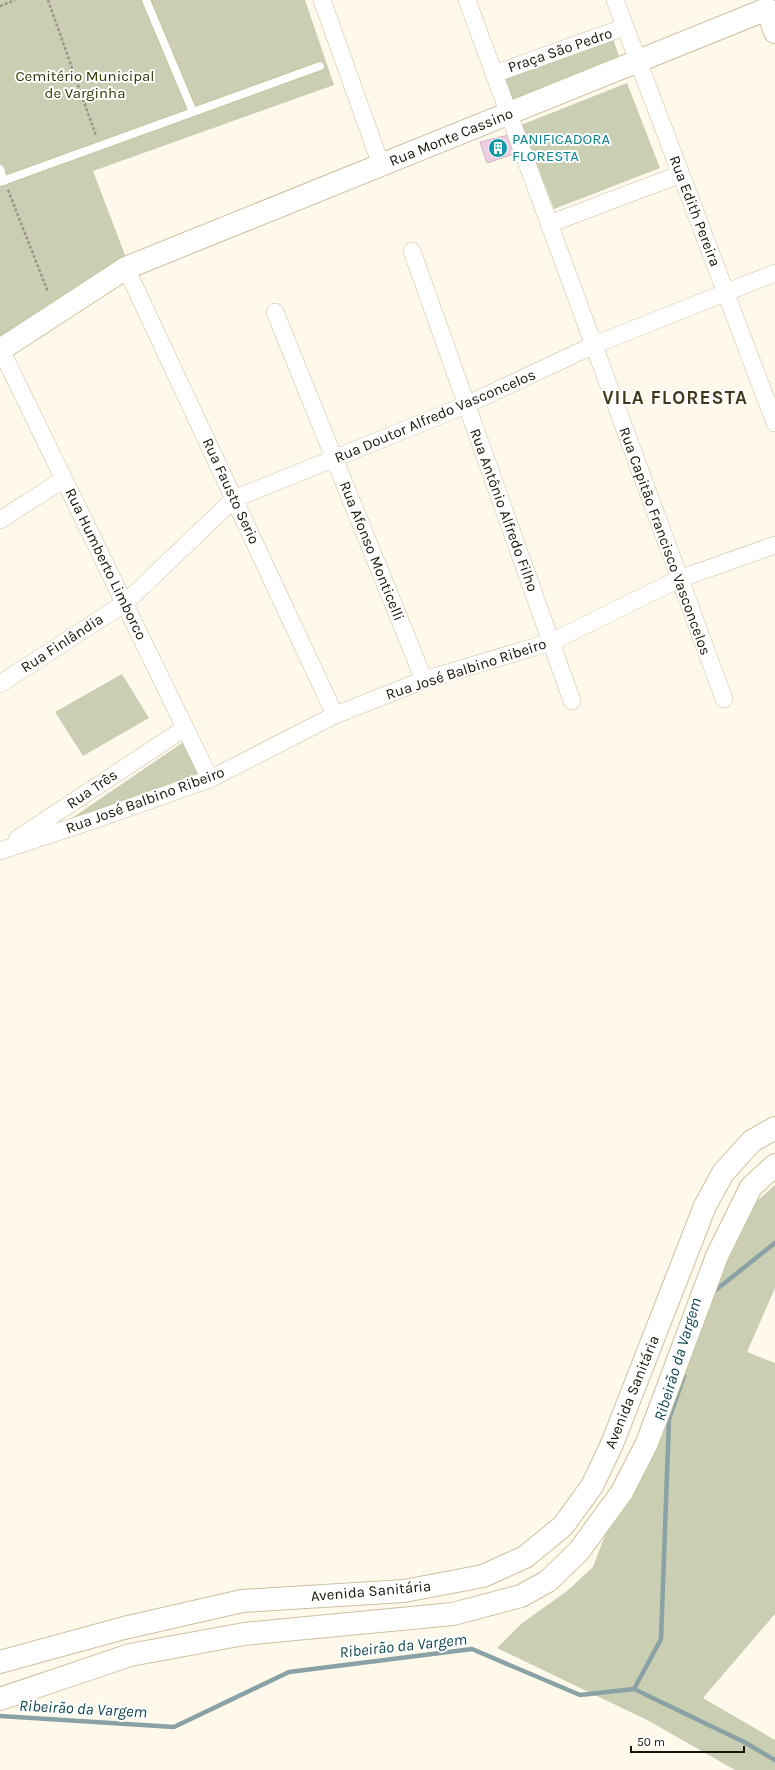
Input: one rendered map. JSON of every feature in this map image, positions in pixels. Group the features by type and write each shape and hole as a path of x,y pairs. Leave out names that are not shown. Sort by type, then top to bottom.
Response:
{"street":[{"path":"322,0 381,165"},
{"name":"Rua Capitão Francisco Vasconcelos","path":"467,0 724,699"},
{"name":"Rua Edith Pereira","path":"615,0 775,423"},
{"path":"768,5 775,32"},
{"name":"Rua Monte Cassino","path":"0,350 126,268 638,61 768,5"},
{"name":"Praça São Pedro","path":"494,74 626,27"},
{"path":"549,224 681,174"},
{"name":"Rua Antônio Alfredo Filho","path":"412,250 572,701"},
{"name":"Rua Fausto Serio","path":"126,268 335,715"},
{"name":"Rua Doutor Alfredo Vasconcelos","path":"124,603 234,499 466,405 594,345 775,273"},
{"name":"Rua Afonso Monticelli","path":"275,312 424,680"},
{"name":"Rua Humberto Limborco","path":"0,350 210,779"},
{"path":"0,520 64,479"},
{"name":"Rua José Balbino Ribeiro","path":"0,850 97,819 210,779 335,715 424,680 552,642 679,579 775,545"},
{"name":"Rua Finlândia","path":"0,684 124,603"},
{"name":"Rua Três","path":"0,850 185,728"},
{"name":"Avenida Sanitária","path":"0,1662 124,1628 242,1601 404,1591 483,1576 525,1557 563,1526 592,1486 612,1444 705,1206 723,1173 752,1141 775,1128"},
{"name":"Avenida Sanitária","path":"0,1699 130,1655 244,1634 453,1614 521,1596 548,1581 579,1552 622,1492 647,1443 717,1256 751,1187 775,1165"}],"lane":[{"path":"146,0 193,112"},
{"path":"0,169 2,181 320,66"}],"path":[{"path":"0,6 15,0"},
{"path":"48,0 99,146"},
{"path":"2,181 48,292"}],"green space":[{"name":"Cemitério Municipal de Varginha","path":"0,0 305,0 334,85 93,171 128,263 0,343"},
{"path":"613,39 621,62 510,103 501,80"},
{"path":"627,83 660,168 554,209 521,125"},
{"path":"122,674 149,718 83,756 55,712"},
{"path":"185,741 199,773 66,822"},
{"path":"775,1185 775,1288 747,1352 775,1363 775,1614 703,1698 775,1740 775,1770 735,1770 649,1721 497,1648 521,1624 567,1591 593,1567 672,1358 726,1228"}],"building":[{"name":"PANIFICADORA FLORESTA","path":"509,135 517,153 487,163 480,142"}],"waterway":[{"name":"Ribeirão da Vargem","path":"712,1293 775,1243"},
{"name":"Ribeirão da Vargem","path":"0,1716 174,1727 289,1672 472,1649 580,1695 634,1689 661,1639 669,1419 684,1376"},
{"path":"634,1689 744,1742 775,1760"}],"place":[{"name":"PANIFICADORA FLORESTA","path":"498,148"}],"district":[{"name":"VILA FLORESTA","path":"675,397"}]}
